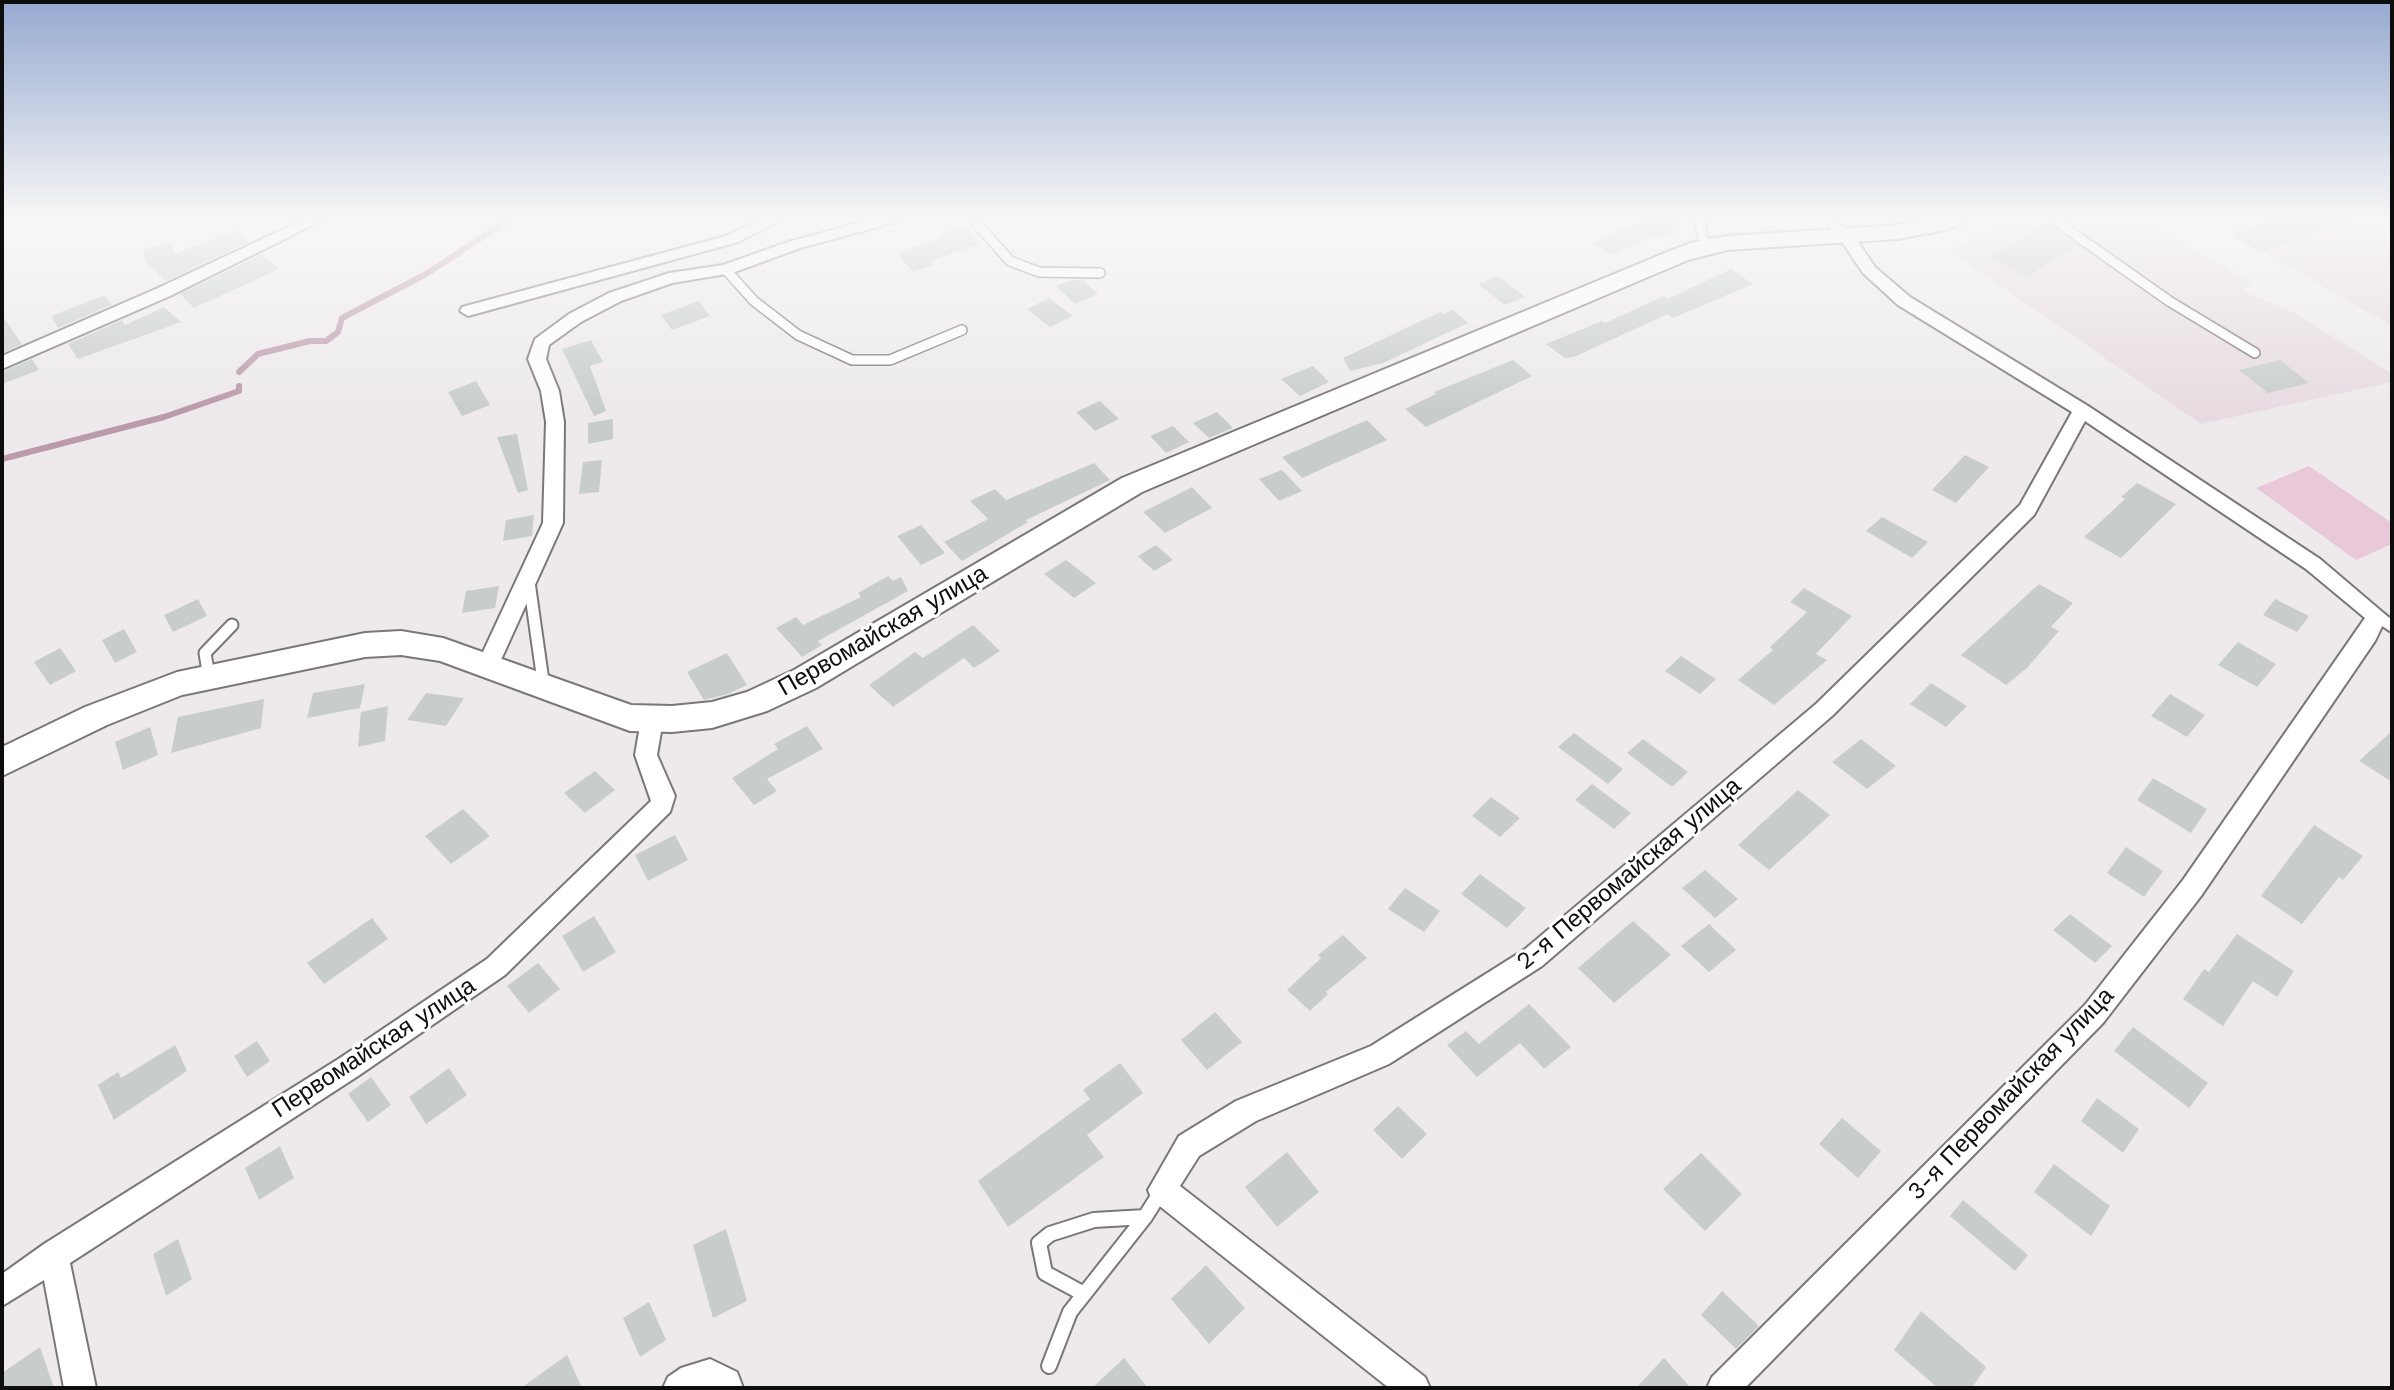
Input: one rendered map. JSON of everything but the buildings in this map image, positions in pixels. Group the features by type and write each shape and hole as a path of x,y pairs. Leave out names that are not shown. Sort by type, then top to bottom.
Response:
{"street":[{"path":"2,363 185,282"},
{"path":"468,311 575,282"},
{"path":"487,667 553,523 555,422 550,391 537,359 541,343 575,318 615,297 658,282"},
{"name":"Первомайская улица","path":"2,1291 54,1254 349,1067 496,967 662,805 663,796 646,755 652,720 712,715 756,702 805,679 1132,485 1619,282"},
{"path":"1882,282 1904,301 2082,410 2313,564 2384,621"},
{"name":"2-я Первомайская улица","path":"1162,1190 1189,1146 1246,1111 1380,1055 1533,958 1824,710 2027,510 2082,410"},
{"name":"3-я Первомайская улица","path":"1723,1388 2094,1014 2192,888 2367,635 2384,621"},
{"path":"2,762 134,700 177,684 365,645 401,643 443,650 630,718 652,720"},
{"path":"1162,1190 1414,1388"},
{"path":"54,1254 80,1388"},
{"path":"679,1388 692,1379 710,1374 726,1383 727,1388"}],"lane":[{"path":"737,282 754,301 798,335 852,360 890,360 962,330"},
{"path":"2142,282 2255,353"},
{"path":"528,578 544,688"},
{"path":"209,678 205,653 232,625"},
{"path":"1049,1366 1070,1312 1145,1217 1162,1190"},
{"path":"1084,1294 1045,1273 1039,1243 1050,1234 1094,1220 1145,1217"}],"shaded area":[{"path":"1994,282 2252,282 2242,291 2295,313 2392,374 2392,382 2201,424"},
{"path":"2315,282 2392,282 2392,326"},
{"path":"2309,466 2392,523 2392,544 2356,560 2256,488"}],"waterway":[{"path":"239,372 258,354 310,341 326,341 338,332 342,318 411,282"},
{"path":"2,459 164,417 239,391 239,386"}]}
